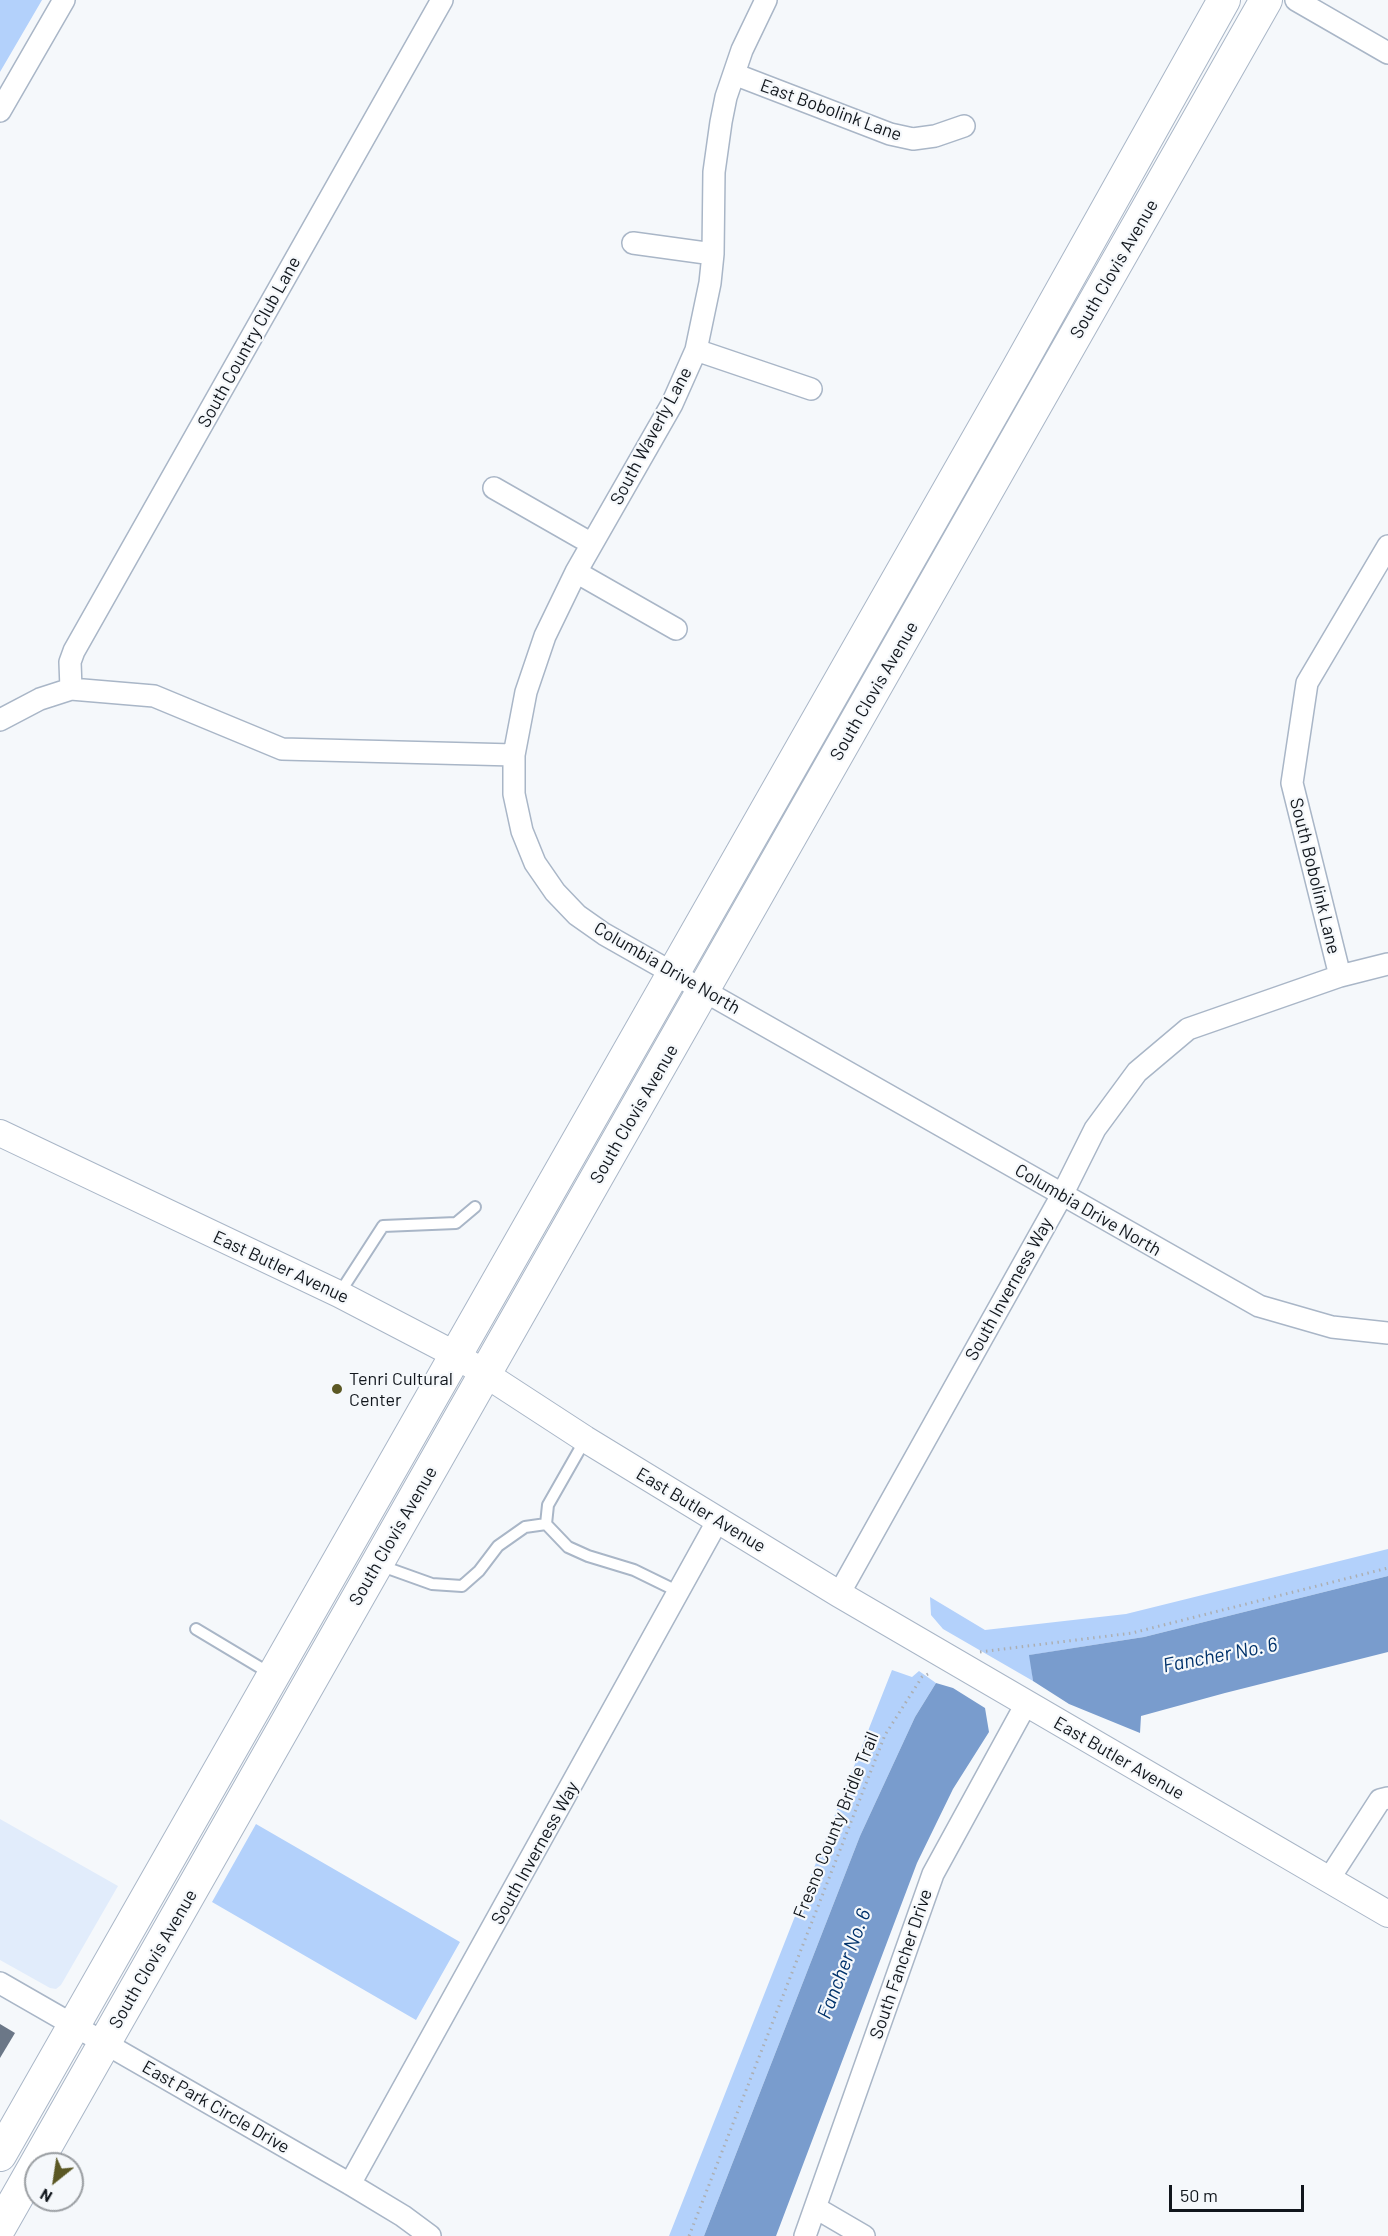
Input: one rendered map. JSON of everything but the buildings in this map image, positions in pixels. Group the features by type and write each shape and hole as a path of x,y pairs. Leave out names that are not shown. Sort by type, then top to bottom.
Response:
{"main road":[{"name":"South Clovis Avenue","path":"0,2155 1035,339 1224,0"},
{"name":"South Clovis Avenue","path":"0,2227 1266,0"}],"street":[{"path":"0,111 64,0"},
{"name":"South Country Club Lane","path":"71,689 70,662 74,651 442,0"},
{"name":"South Waverly Lane","path":"514,755 526,692 545,636 576,572 672,404 696,350 704,317 713,254 717,147 726,97 742,50 766,0"},
{"path":"1296,0 1388,53"},
{"name":"East Bobolink Lane","path":"734,74 890,134 913,139 935,136 964,126"},
{"path":"633,243 713,254"},
{"path":"696,350 811,389"},
{"path":"494,488 592,544"},
{"name":"South Bobolink Lane","path":"1340,976 1292,783 1307,683 1388,546"},
{"path":"576,572 676,629"},
{"path":"0,720 40,699 71,689 154,696 282,749 514,755"},
{"name":"Columbia Drive North","path":"514,755 514,794 522,831 535,863 555,892 577,915 595,927 1259,1306 1332,1327 1388,1333"},
{"name":"South Inverness Way","path":"838,1594 1062,1195 1095,1129 1137,1072 1188,1029 1340,976 1388,964"},
{"name":"East Butler Avenue","path":"0,1133 339,1294 456,1355 585,1439 838,1594 1388,1914"},
{"name":"South Inverness Way","path":"350,2184 718,1520"},
{"name":"South Fancher Drive","path":"805,2236 933,1874 1026,1704"},
{"path":"1329,1880 1380,1800 1388,1798"},
{"name":"East Park Circle Drive","path":"0,1983 350,2184 403,2216 430,2236"},
{"path":"816,2208 864,2236"}],"lane":[{"path":"339,1294 383,1227 456,1223 474,1207"},
{"path":"585,1439 548,1505 546,1524 568,1547 588,1557 633,1570 679,1592"},
{"path":"377,1565 432,1584 462,1586 479,1571 498,1546 525,1527 546,1524"},
{"path":"196,1629 273,1675"}],"path":[{"name":"Fresno County Bridle Trail","path":"689,2236 885,1735 922,1677 971,1653 1132,1633 1388,1568"}],"shaded area":[{"path":"0,0 42,0 0,72"},
{"path":"1388,1549 1388,1576 1144,1637 1030,1655 1033,1681 943,1629 931,1615 930,1597 985,1630 1126,1614"},
{"path":"892,1670 912,1677 919,1671 936,1683 915,1717 860,1836 704,2236 669,2236"},
{"path":"0,1819 118,1886 61,1985 56,1989 50,1988 0,1960"},
{"path":"256,1824 460,1942 416,2020 212,1902"}],"water":[{"name":"Fancher No. 6","path":"1388,1576 1388,1652 1141,1716 1140,1733 1069,1704 1033,1681 1029,1655 1144,1637"},
{"name":"Fancher No. 6","path":"936,1683 953,1688 985,1708 989,1732 953,1789 917,1863 776,2236 704,2236 860,1836 915,1717"}],"place":[{"name":"Tenri Cultural Center","path":"337,1389"}]}
